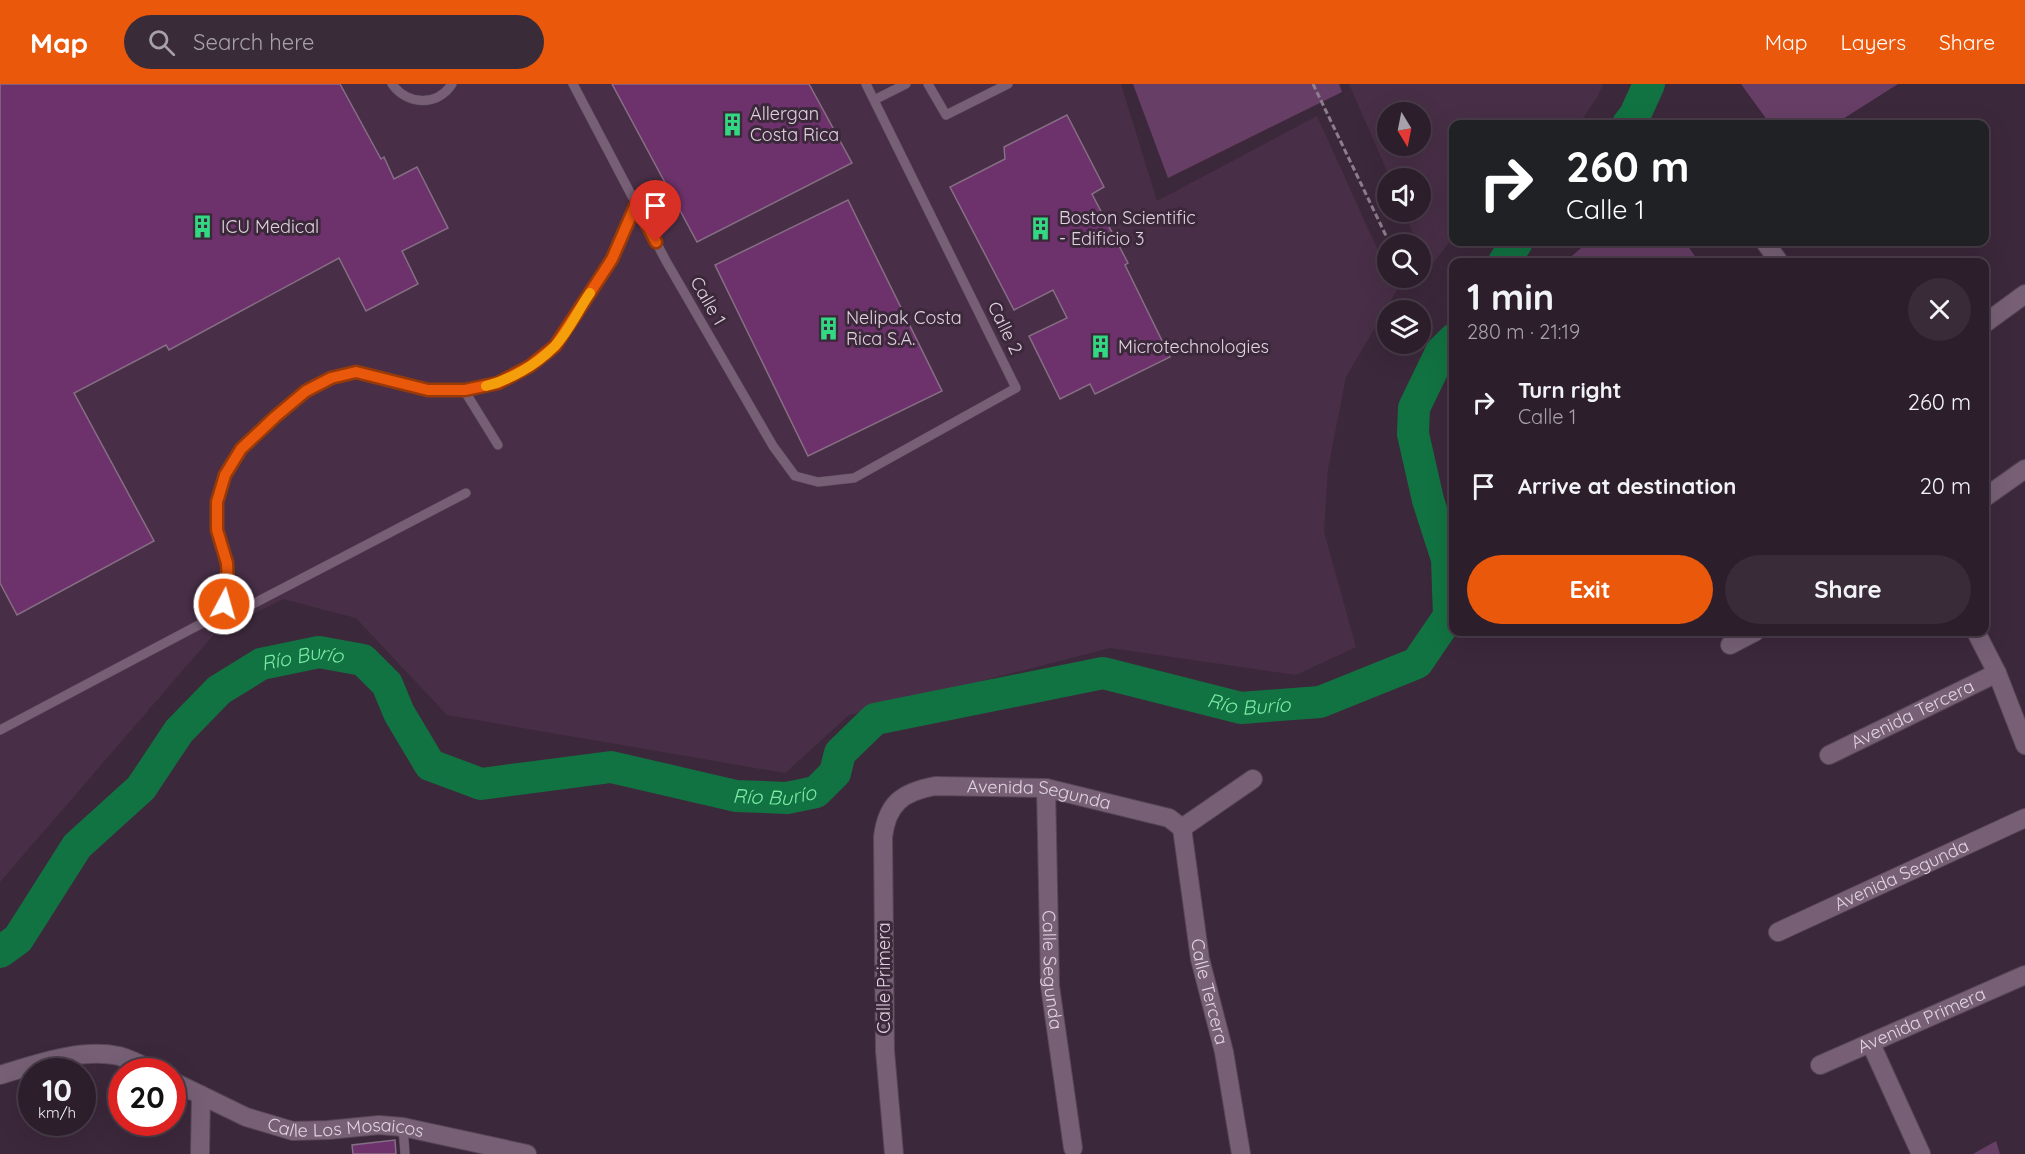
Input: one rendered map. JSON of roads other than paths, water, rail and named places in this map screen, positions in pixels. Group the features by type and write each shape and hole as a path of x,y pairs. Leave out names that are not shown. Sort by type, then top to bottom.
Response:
{"street":[{"path":"1989,320 2025,294"},
{"path":"1989,494 2025,469"},
{"path":"1730,645 1747,636"},
{"path":"1978,636 1997,673 2025,745"},
{"name":"Avenida Tercera","path":"1829,754 1997,673"},
{"path":"1182,828 1253,779"},
{"name":"Avenida Segunda","path":"895,804 907,795 935,786 1046,788 1169,818 1182,828"},
{"name":"Calle Segunda","path":"1046,788 1050,986 1073,1148"},
{"name":"Calle Primera","path":"894,1154 885,1051 883,837 885,822 895,804"},
{"name":"Avenida Segunda","path":"1778,932 2025,818"},
{"name":"Calle Tercera","path":"1182,828 1200,958 1224,1052 1241,1154"},
{"name":"Avenida Primera","path":"1820,1065 2025,975"},
{"path":"1871,1044 1921,1154"},
{"path":"0,1075 40,1063 75,1056 101,1054 124,1058"},
{"name":"Calle Los Mosaicos","path":"186,1088 246,1117 293,1131 379,1125 404,1127 527,1154"},
{"path":"200,1154 201,1095"}],"lane":[{"path":"392,84 403,96 424,101 438,97 452,84"},
{"name":"Calle 1","path":"573,84 666,261 773,447 795,476 818,483"},
{"name":"Calle 2","path":"818,483 854,478 1016,388 866,84"},
{"path":"874,100 906,84"},
{"path":"928,84 946,115 1008,84"},
{"path":"0,730 212,618 224,604 228,585 227,563 217,530 217,502 225,475 241,449 306,391 331,378 356,372 428,390 465,390 498,383 530,366 555,346 612,259 636,204"},
{"path":"465,390 498,445"},
{"path":"224,604 245,608 466,493"},
{"path":"404,1127 405,1154"}],"waterway":[{"name":"Río Burío","path":"1631,120 1649,84"},
{"name":"Río Burío","path":"1507,258 1514,246"},
{"name":"Río Burío","path":"1449,344 1441,352 1414,408 1413,434 1428,500 1447,559 1449,616"},
{"name":"Río Burío","path":"0,952 18,939 77,846 141,788 179,731 219,690 261,664 319,652 363,660 387,684 399,713 430,765 481,784 611,767 736,796 787,798 816,792 835,773 840,753 875,719 1103,673 1241,708 1320,702 1417,663 1449,616"}],"place":[{"name":"Allergan Costa Rica","path":"732,124"},
{"name":"ICU Medical","path":"203,227"},
{"name":"Boston Scientific - Edificio 3","path":"1041,228"},
{"name":"Nelipak Costa Rica S.A.","path":"828,328"},
{"name":"Microtechnologies","path":"1100,347"}]}
